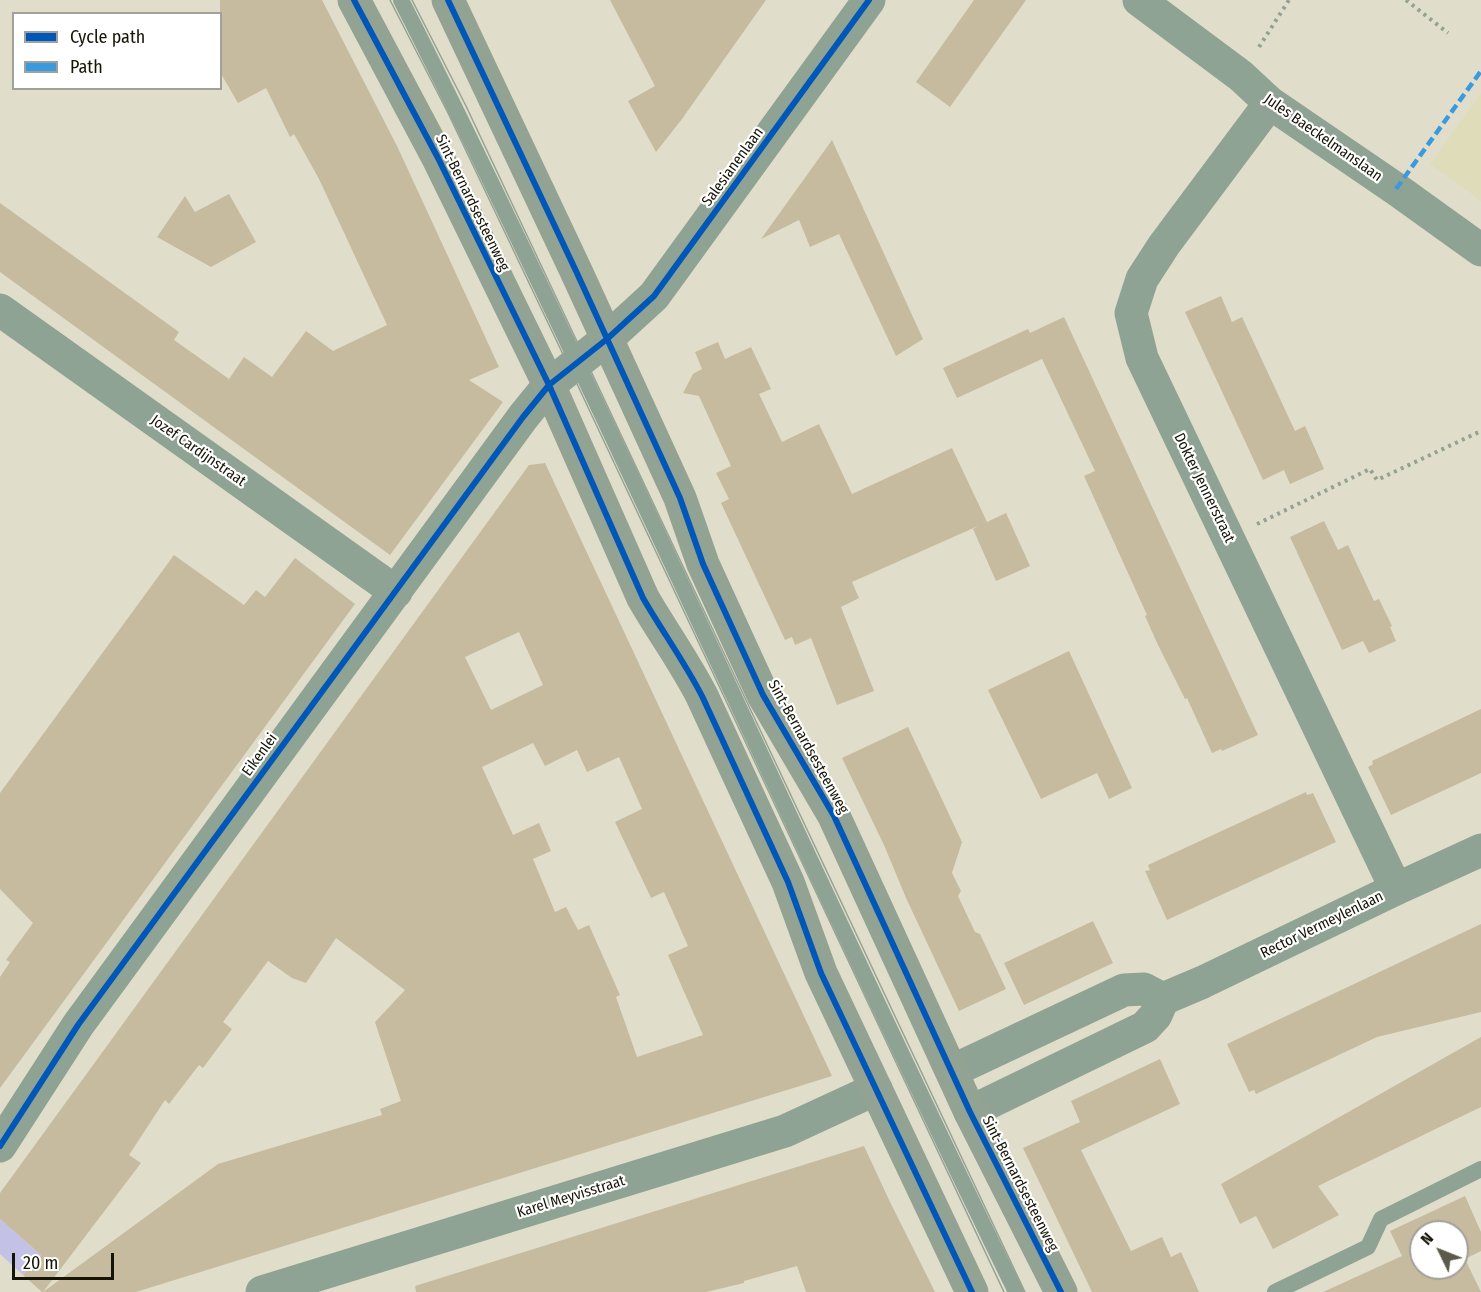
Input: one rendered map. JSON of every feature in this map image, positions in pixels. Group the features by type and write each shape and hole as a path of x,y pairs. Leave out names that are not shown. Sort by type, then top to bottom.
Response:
{"main road":[{"name":"Sint-Bernardsesteenweg","path":"354,0 438,158 549,385 643,598 661,630 688,668 788,882 821,973 972,1292"},
{"name":"Sint-Bernardsesteenweg","path":"448,0 681,498 703,564 763,695 834,816 970,1112 1060,1292"}],"street":[{"name":"Salesianenlaan","path":"607,339 654,296 869,0"},
{"name":"Jules Baeckelmanslaan","path":"1139,0 1241,76 1268,102 1481,250"},
{"name":"Dokter Jennerstraat","path":"1268,102 1164,245 1142,279 1131,313 1142,358 1396,889"},
{"name":"Jozef Cardijnstraat","path":"0,310 396,592"},
{"path":"549,385 607,339"},
{"name":"Eikenlei","path":"0,1146 56,1057 85,1016 498,450 549,385"},
{"name":"Rector Vermeylenlaan","path":"1163,999 1396,889 1481,852"},
{"path":"952,1071 1124,990 1144,989 1163,999 1156,1015 1145,1027 970,1112"},
{"path":"1033,1033 1053,1072"},
{"name":"Karel Meyvisstraat","path":"262,1292 785,1131 876,1089"}],"lane":[{"path":"401,0 457,109 578,363 888,1026 1016,1292"},
{"path":"1275,1292 1368,1247 1381,1219 1481,1168"}],"path":[{"path":"1241,76 1289,0"},
{"path":"1406,0 1448,33"},
{"path":"1228,538 1370,469 1377,480 1481,431"}],"shaded area":[{"path":"1481,93 1481,201 1430,164"},
{"path":"0,1219 41,1255 23,1275 0,1254"}],"building":[{"path":"220,0 322,0 398,148 499,367 469,380 503,402 390,555 0,272 0,203 179,332 174,340 229,379 244,357 272,377 306,331 333,351 387,325 319,179 294,134 290,137 266,88 238,103 222,75 222,12 220,12"},
{"path":"610,0 766,0 656,152 628,101 655,86"},
{"path":"974,0 1026,0 950,107 916,82"},
{"path":"832,140 923,339 896,356 839,234 810,247 799,220 761,239"},
{"path":"229,194 256,242 211,267 157,237 185,196 195,212"},
{"path":"1221,296 1232,322 1242,317 1295,431 1305,426 1324,469 1290,484 1284,470 1263,480 1185,312"},
{"path":"1064,317 1258,735 1222,751 1221,749 1212,753 1187,698 1185,699 1158,645 1145,616 1147,615 1084,476 1095,471 1042,359 957,398 943,368 1028,329 1030,333"},
{"path":"718,342 725,359 751,347 771,389 759,394 782,442 819,424 852,494 952,448 987,522 1006,513 1030,566 996,581 973,529 978,526 852,582 859,598 841,607 874,691 837,705 811,638 795,645 792,637 785,640 721,503 729,499 716,473 731,466 699,396 683,393 693,374 702,369 695,352"},
{"path":"545,463 832,1076 136,1292 43,1292 42,1292 23,1275 41,1255 0,1219 0,1193 529,465","holes":["519,632 543,685 491,710 465,657","533,743 545,766 577,750 587,772 619,757 642,809 615,822 651,898 664,892 688,946 668,955 703,1035 637,1057 616,997 620,995 589,925 578,930 566,907 555,912 533,859 551,851 539,823 513,835 482,767","336,938 405,990 375,1022 401,1101 380,1109 382,1115 218,1164 43,1292 141,1163 129,1155 165,1100 169,1104 199,1065 203,1068 232,1029 223,1022 268,961 292,978 306,983"]},
{"path":"1324,521 1338,550 1348,545 1374,601 1379,599 1392,626 1390,627 1396,641 1369,653 1363,641 1342,650 1290,537"},
{"path":"174,555 244,605 256,590 265,597 295,558 355,604 0,1088 0,977 10,962 6,960 33,923 0,889 0,793"},
{"path":"1069,651 1132,788 1109,799 1097,773 1041,799 988,690"},
{"path":"1481,709 1481,773 1391,815 1368,767 1373,764 1372,761"},
{"path":"908,727 962,842 952,873 961,891 958,896 975,932 980,934 1006,989 959,1011 842,758"},
{"path":"1306,792 1307,795 1313,793 1336,842 1167,920 1145,871 1150,870 1148,865"},
{"path":"1093,921 1113,963 1024,1005 1004,963"},
{"path":"1481,924 1481,1012 1377,1037 1256,1094 1254,1090 1249,1092 1227,1044"},
{"path":"1481,1037 1481,1107 1318,1186 1339,1215 1273,1249 1256,1216 1240,1224 1221,1184"},
{"path":"1160,1059 1180,1104 1081,1150 1131,1251 1162,1237 1171,1257 1181,1252 1199,1292 1092,1292 1023,1148 1080,1122 1071,1101"},
{"path":"864,1146 935,1292 806,1292 797,1266 706,1292 416,1292 415,1286"},
{"path":"1465,1196 1481,1232 1481,1251 1469,1257 1469,1220 1414,1220"},
{"path":"1409,1222 1409,1280 1469,1280 1469,1267 1481,1292 1323,1292 1402,1256 1390,1231"}],"tram line":[{"path":"390,0 448,113 570,369 1004,1292"},
{"path":"412,0 466,106 1025,1292"}],"marked path":[{"path":"1396,189 1481,71"}],"cycle path":[{"path":"354,0 438,158 549,385 643,598 702,696 788,882 821,973 972,1292"},
{"path":"448,0 680,498 703,564 763,695 834,816 970,1112 1061,1292"},
{"path":"0,1146 78,1025 523,417 549,385 607,339 654,296 869,0"}]}
